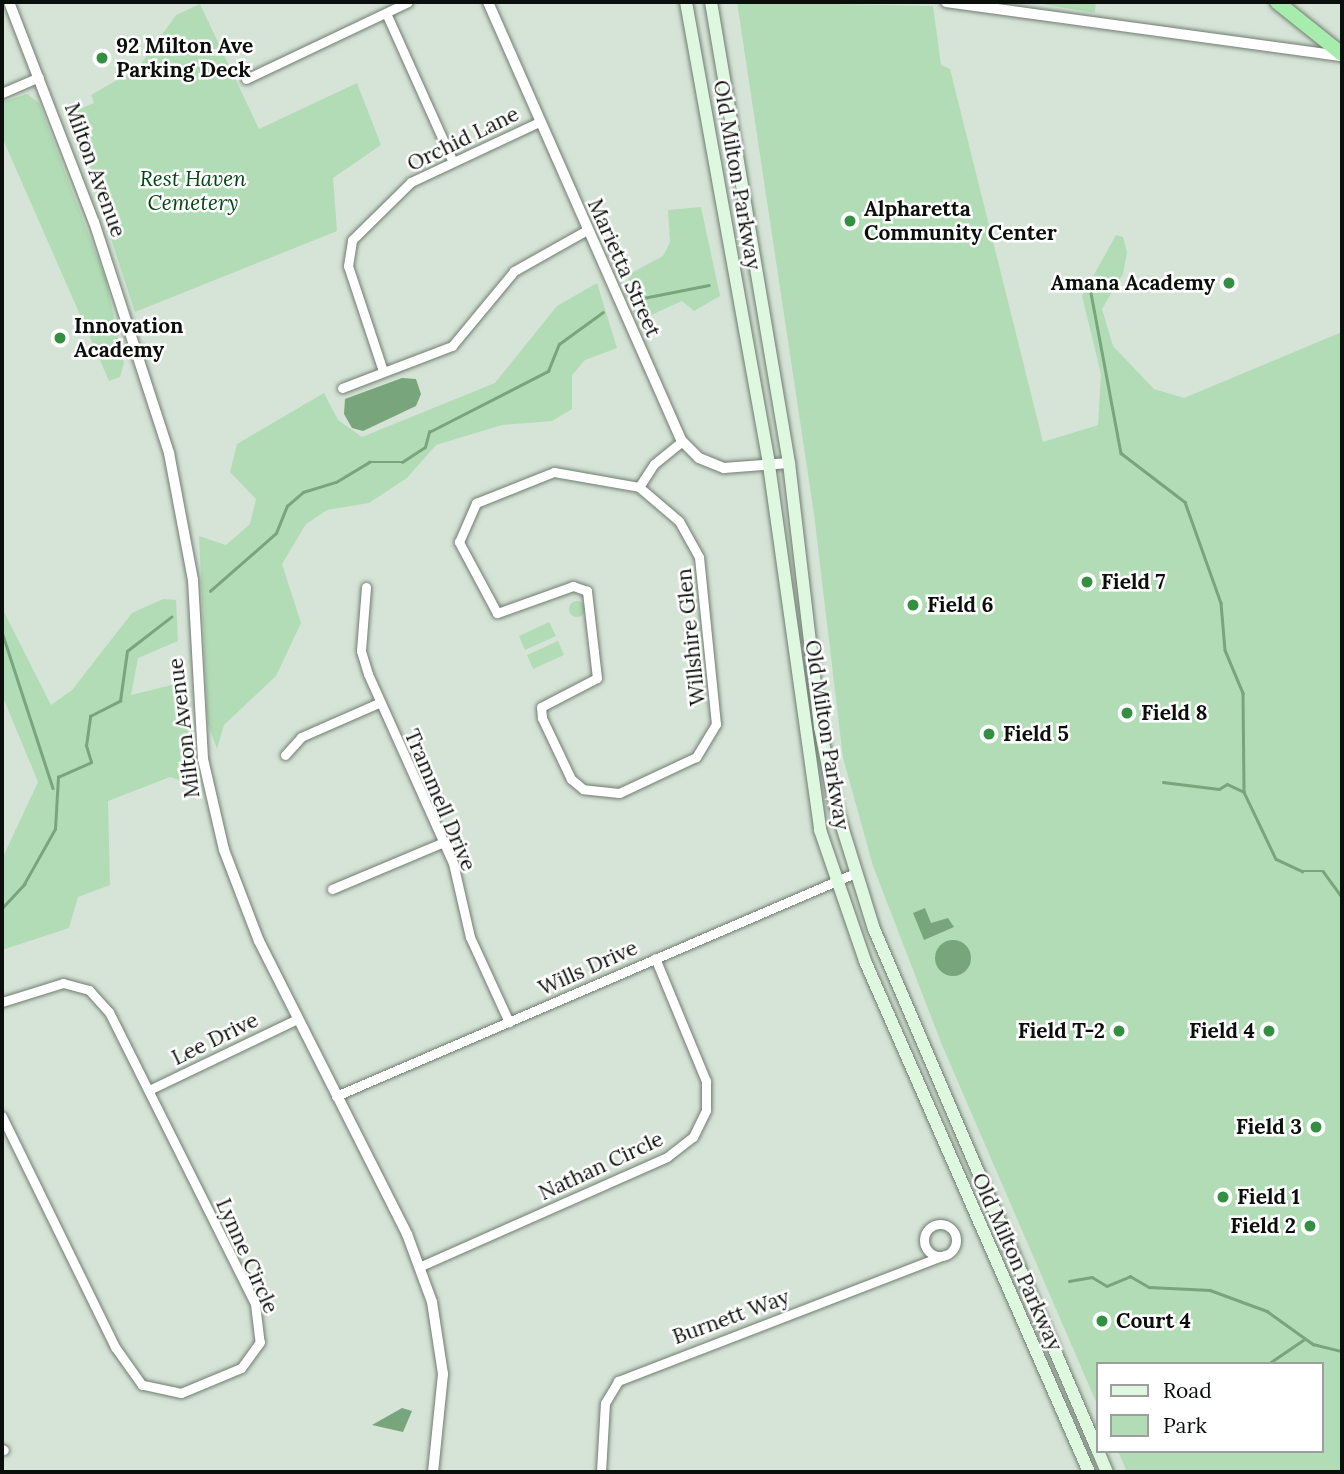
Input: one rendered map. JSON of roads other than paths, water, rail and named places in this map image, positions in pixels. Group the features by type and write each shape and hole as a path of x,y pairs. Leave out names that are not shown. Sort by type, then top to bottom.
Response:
{"highway":[{"path":"1277,2 1342,55"}],"main road":[{"name":"Old Milton Parkway","path":"685,2 769,465 805,749 836,881 1087,1471"},
{"name":"Old Milton Parkway","path":"711,2 789,463 820,727 855,873 1096,1445"},
{"path":"716,28 720,2"},
{"name":"Old Milton Parkway","path":"1099,1453 1107,1472"}],"street":[{"name":"Milton Avenue","path":"9,2 94,222 169,453 192,580 198,715 211,802 242,901 297,1019 421,1266 443,1374 433,1472"},
{"path":"246,79 408,2"},
{"name":"Marietta Street","path":"488,2 682,441 716,466 789,463"},
{"path":"947,2 1342,55"},
{"path":"386,13 452,160"},
{"path":"2,93 39,77"},
{"name":"Orchid Lane","path":"383,371 348,266 349,246 411,182 452,160 539,122"},
{"path":"342,388 452,346 514,271 587,230"},
{"path":"639,487 654,464 682,441"},
{"name":"Willshire Glen","path":"542,475 639,487 679,521 699,557 716,724 696,757 620,793 600,794 571,779 541,707 597,678 587,591 563,588 497,612 459,542 460,531 476,503 542,475"},
{"name":"Trammell Drive","path":"366,587 361,651 379,703 444,842 470,937 509,1022"},
{"path":"285,755 301,737 379,703"},
{"path":"332,889 444,842"},
{"name":"Wills Drive","path":"336,1096 855,873"},
{"name":"Nathan Circle","path":"421,1266 667,1157 693,1137 706,1110 706,1081 655,958"},
{"name":"Lynne Circle","path":"2,1002 50,984 89,990 109,1012 260,1320 260,1342 241,1368 181,1393 153,1390 133,1375 2,1116"},
{"name":"Lee Drive","path":"149,1090 297,1019"},
{"name":"Burnett Way","path":"601,1472 605,1403 618,1381 945,1255"}],"waterway":[{"path":"638,299 709,285"},
{"path":"1091,293 1121,453 1185,502 1221,603 1225,650 1243,693 1244,792 1276,859 1302,871 1323,871 1342,897"},
{"path":"210,591 276,533 287,506 303,492 336,482 369,462 402,462 425,447 429,432 548,371 559,344 603,312"},
{"path":"2,908 24,884 55,829 58,777 91,762 86,746 90,716 120,701 127,651 171,617"},
{"path":"2,632 53,788"},
{"path":"1163,782 1219,789 1227,784 1244,792"},
{"path":"1069,1281 1092,1277 1107,1286 1130,1276 1149,1287 1210,1290 1267,1311 1313,1344 1342,1351"},
{"path":"1271,1362 1303,1340"}],"place":[{"name":"92 Milton Ave Parking Deck","path":"102,58"},
{"name":"Alpharetta Community Center","path":"850,221"},
{"name":"Amana Academy","path":"1229,283"},
{"name":"Innovation Academy","path":"60,338"},
{"name":"Field 7","path":"1087,582"},
{"name":"Field 6","path":"913,605"},
{"name":"Field 8","path":"1127,713"},
{"name":"Field 5","path":"989,734"},
{"name":"Field T-2","path":"1119,1031"},
{"name":"Field 4","path":"1269,1031"},
{"name":"Field 3","path":"1316,1127"},
{"name":"Field 1","path":"1223,1197"},
{"name":"Field 2","path":"1310,1226"},
{"name":"Court 4","path":"1102,1321"}],"park label":[{"name":"Rest Haven Cemetery","path":"193,191"}]}
